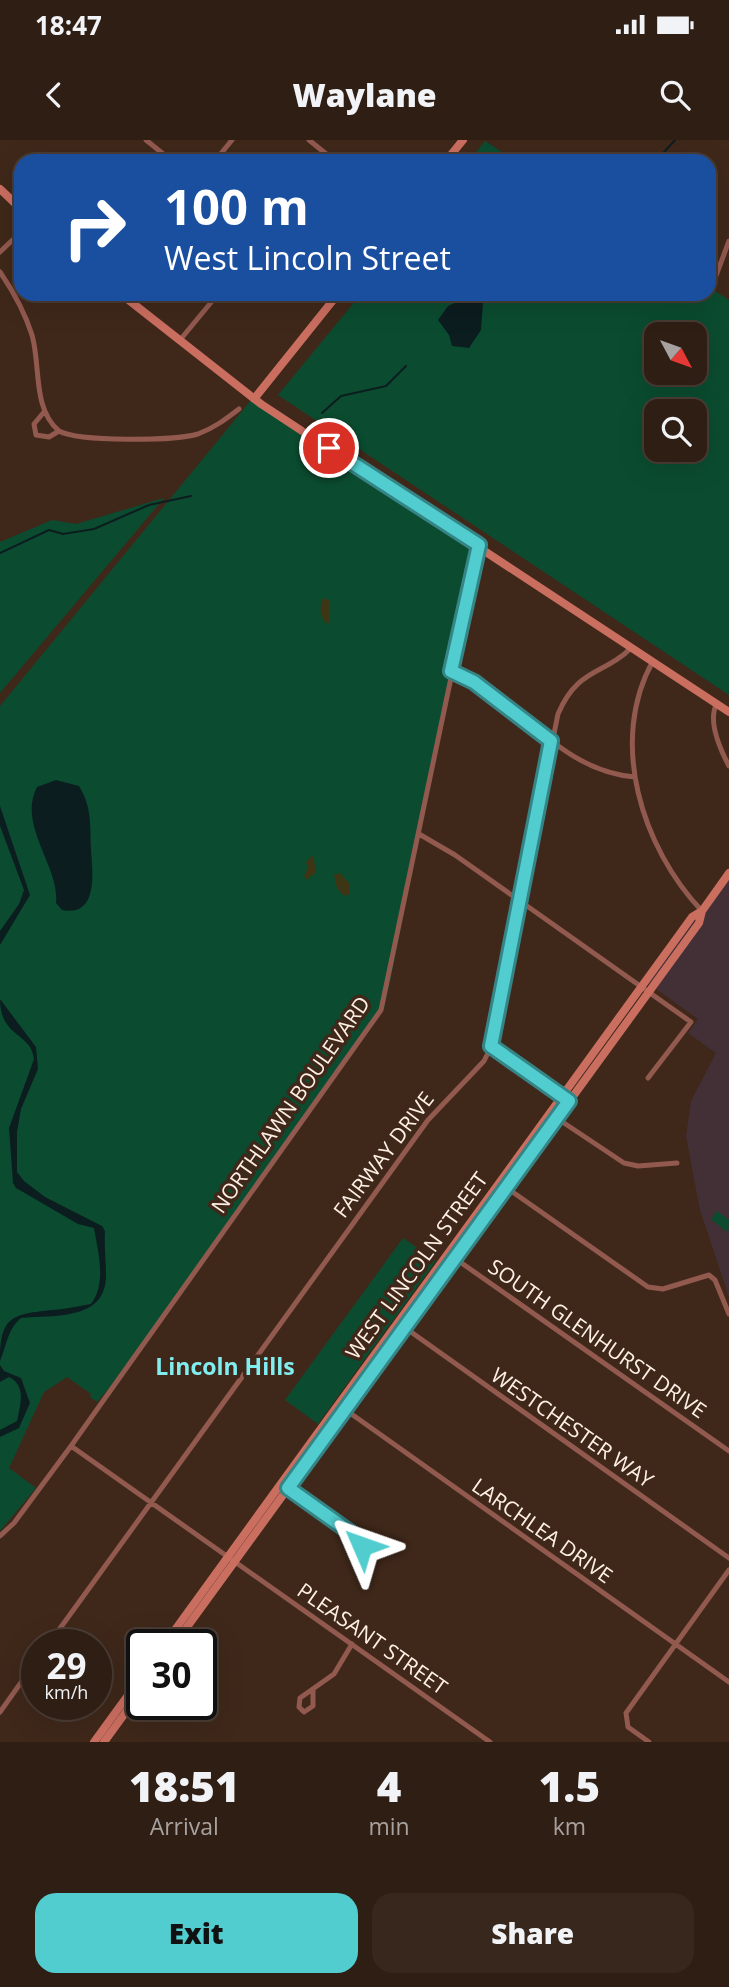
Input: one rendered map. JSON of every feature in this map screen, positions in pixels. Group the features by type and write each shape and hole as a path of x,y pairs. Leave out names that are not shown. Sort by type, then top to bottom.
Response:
{"street":[{"path":"146,140 163,154"},
{"path":"221,154 232,140"},
{"path":"309,140 326,154"},
{"path":"452,154 463,140"},
{"path":"0,189 14,202"},
{"path":"0,252 14,239"},
{"path":"716,276 729,241"},
{"path":"0,272 14,300"},
{"path":"15,301 32,335 44,412 59,432"},
{"path":"130,301 254,399 729,712"},
{"path":"179,341 212,301"},
{"path":"254,399 329,301"},
{"path":"44,412 34,424 36,435 45,437 59,432 92,438 180,437 211,429 239,409"},
{"name":"NORTHLAWN BOULEVARD","path":"0,1536 14,1523 71,1446 381,1010 479,545"},
{"name":"FAIRWAY DRIVE","path":"60,1629 428,1119 484,1061 491,1046 551,741 561,707 577,685 632,647"},
{"path":"653,661 642,684 636,715 635,777 655,844 674,876 702,911"},
{"path":"451,671 474,682 587,765 635,777"},
{"path":"717,703 713,718 718,741 729,766"},
{"path":"419,834 446,848 691,1022 648,1078"},
{"name":"WEST LINCOLN STREET","path":"176,1629 285,1486 554,1116 645,989 692,917 702,911 729,873"},
{"path":"491,1046 566,1098"},
{"path":"554,1116 624,1163 638,1166 677,1163"},
{"path":"503,1185 648,1287 663,1289 704,1275 715,1280 729,1314"},
{"name":"SOUTH GLENHURST DRIVE","path":"451,1256 729,1451"},
{"name":"WESTCHESTER WAY","path":"401,1325 729,1558"},
{"name":"LARCHLEA DRIVE","path":"342,1407 729,1682"},
{"name":"PLEASANT STREET","path":"71,1446 490,1742"},
{"path":"285,1486 361,1540"},
{"name":"WEST LINCOLN STREET","path":"185,1629 231,1559"},
{"path":"649,1742 628,1727 625,1718 729,1570"},
{"path":"313,1690 337,1671 352,1644"},
{"path":"0,1712 21,1682"},
{"path":"94,1742 126,1698"},
{"path":"104,1742 126,1712"}],"shaded area":[{"path":"459,301 483,303 481,330 469,348 452,346 449,335 438,320 448,306"},
{"path":"56,780 79,786 90,816 91,890 83,907 74,910 62,910 56,903 56,889 32,816 32,801 37,787"},
{"path":"0,806 30,895 0,945 0,931 19,904 24,890 0,826"},
{"path":"729,874 729,1297 700,1210 686,1136 691,1101 716,1053 688,1033 698,1019 648,983"},
{"path":"0,999 36,1047 38,1069 21,1109 17,1132 17,1172 45,1197 102,1226 105,1231 106,1274 104,1289 98,1300 89,1308 63,1315 21,1318 10,1333 0,1361 3,1335 11,1320 27,1313 91,1304 99,1287 100,1277 94,1228 78,1224 16,1188 13,1183 9,1128 34,1059 32,1050 5,1021"},
{"path":"0,1365 4,1371 21,1378 30,1403 19,1428 0,1437 0,1430 17,1421 21,1396 18,1385 9,1377 0,1382"}],"green space":[{"path":"485,141 505,154 475,154"},
{"path":"716,292 729,300 729,695 278,395 355,301 716,301"},
{"path":"252,399 477,548 384,1009 135,1358 97,1402 90,1397 91,1394 67,1377 44,1392 9,1468 36,1488 0,1531 0,706"},
{"path":"164,498 0,693 0,542 52,520 76,524"},
{"path":"717,1211 729,1220 728,1233 711,1219"},
{"path":"403,1238 436,1261 318,1424 285,1400"}],"sand":[{"path":"323,598 329,600 329,624 321,613"},
{"path":"313,855 316,872 307,880 304,876 308,867 306,862"},
{"path":"340,873 349,883 349,895 343,895 337,888 334,875"}],"waterway":[{"path":"662,154 675,140"},
{"path":"322,413 341,396 386,386 406,366"},
{"path":"0,553 49,530 63,534 94,529 149,505 191,496"}],"district":[{"name":"Lincoln Hills","path":"225,1367"}],"route":[{"path":"329,448 479,545 471,568 451,671 474,682 551,741 491,1046 569,1101 288,1488 361,1540 362,1546"}]}
